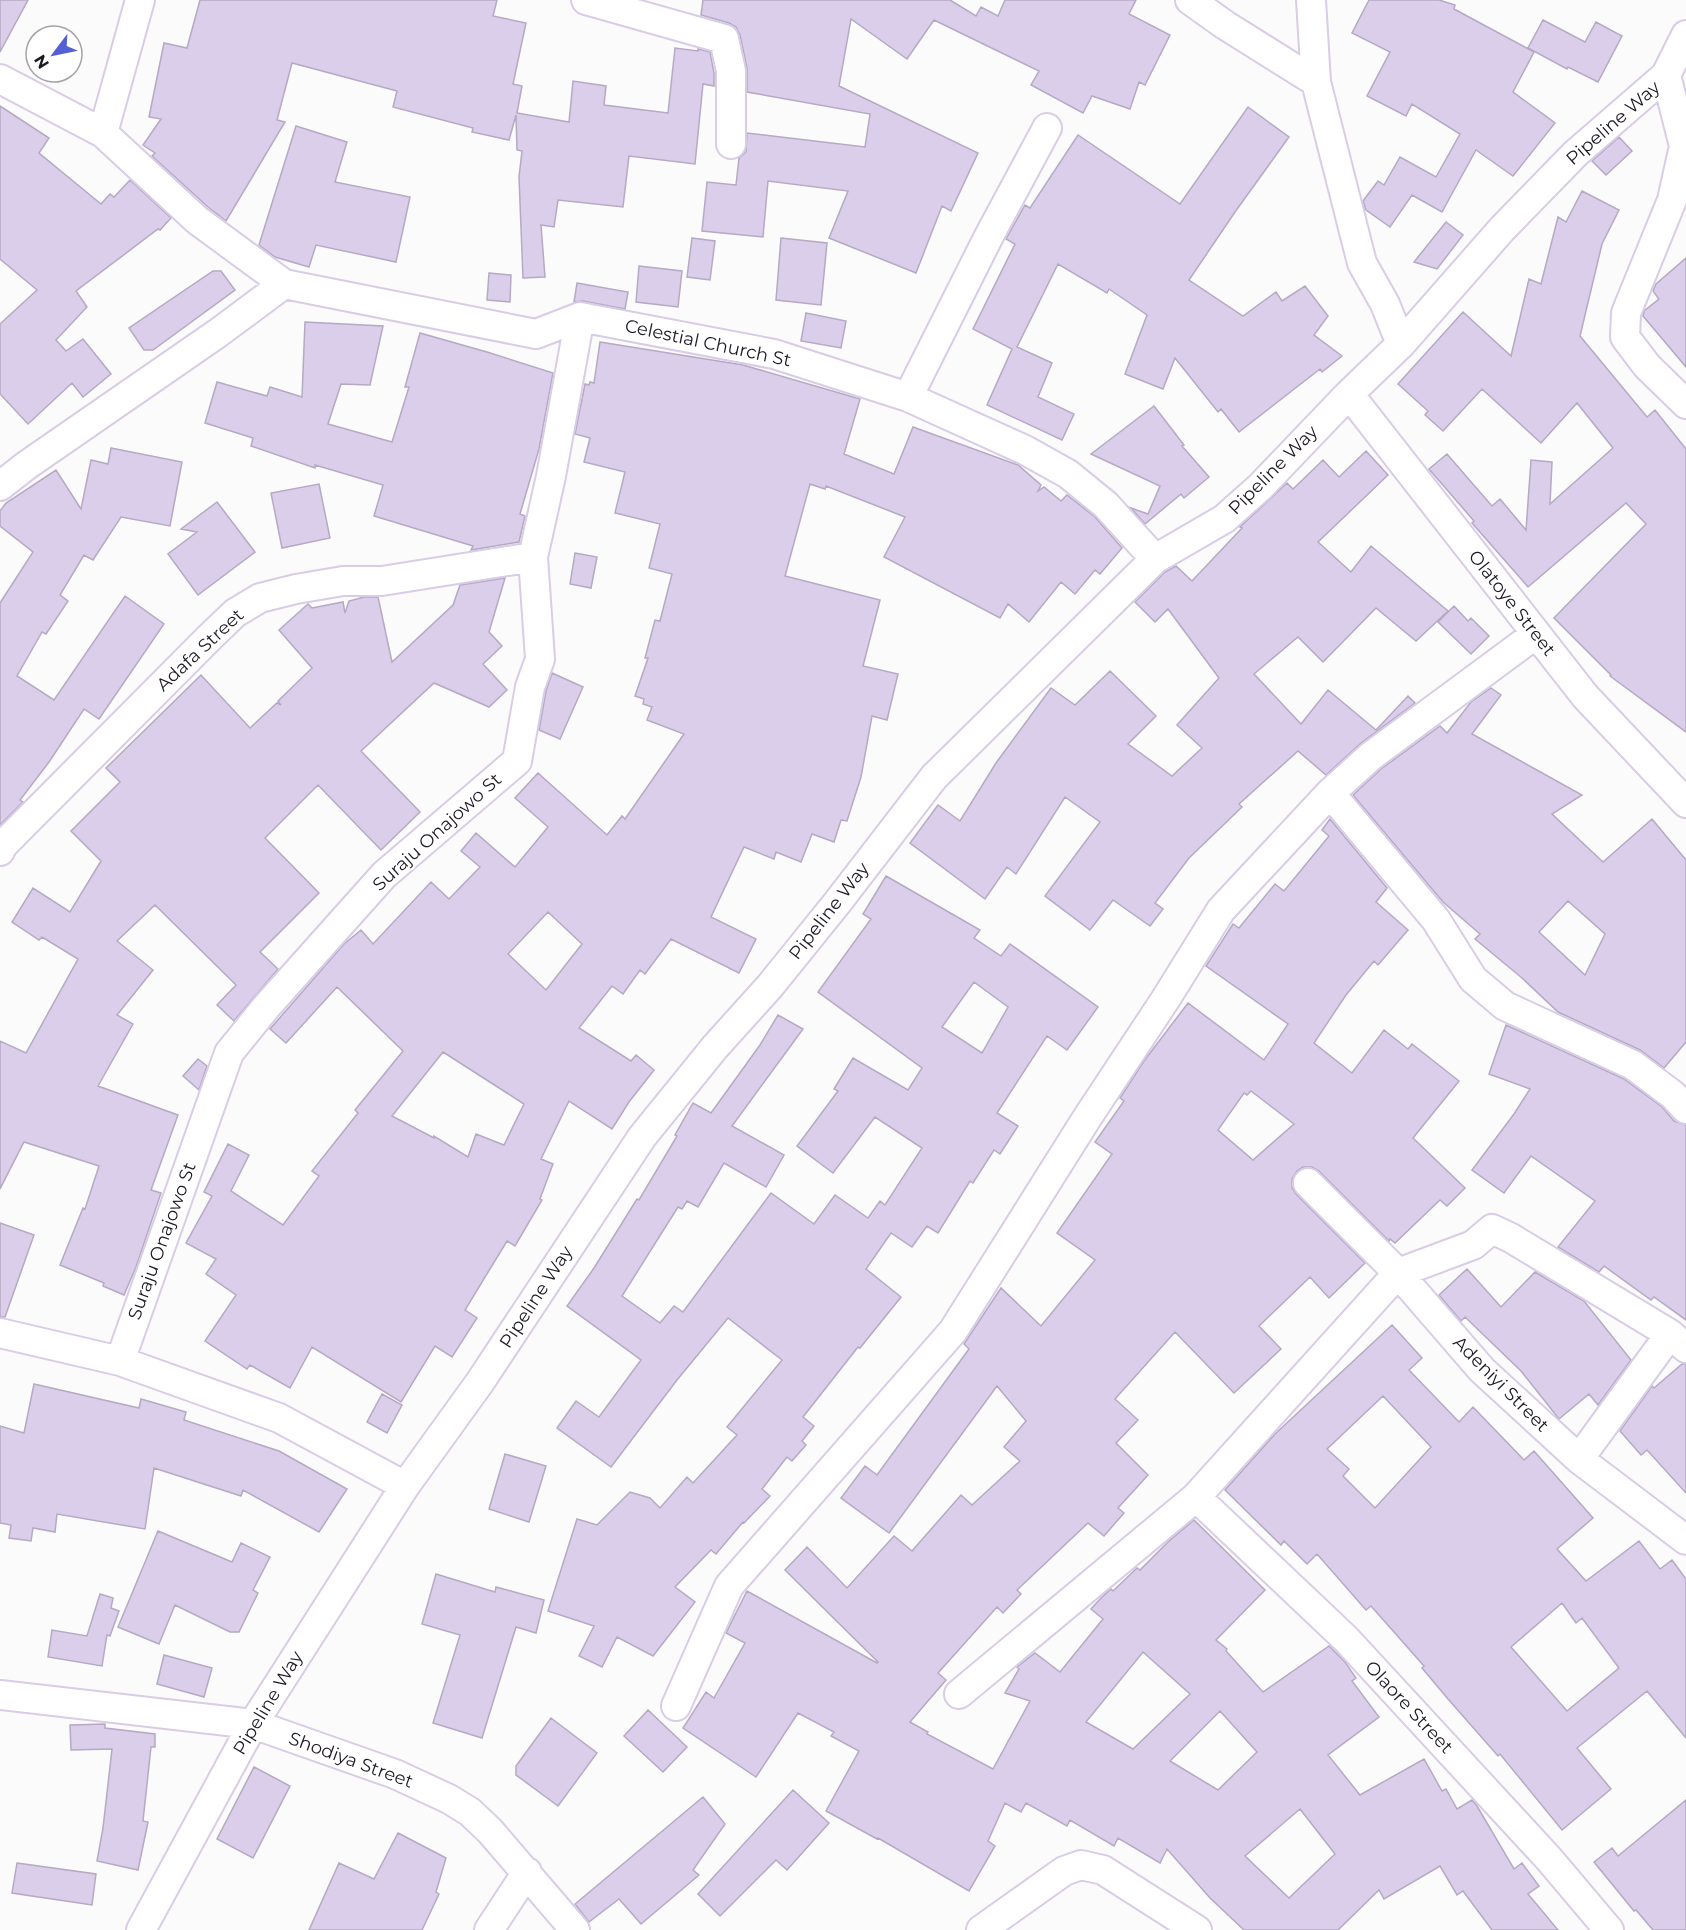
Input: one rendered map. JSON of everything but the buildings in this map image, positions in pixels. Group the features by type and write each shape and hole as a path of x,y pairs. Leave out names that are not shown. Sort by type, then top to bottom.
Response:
{"street":[{"path":"103,133 140,0"},
{"path":"586,0 724,39 731,71 731,144"},
{"path":"1190,0 1225,25 1316,82"},
{"path":"1311,0 1316,82 1362,263 1385,304 1401,344"},
{"name":"Pipeline Way","path":"141,1930 253,1724 405,1486 480,1382 642,1137 715,1047 778,977 934,777 1155,559 1224,519 1260,487 1349,394 1401,344 1502,229 1566,163 1666,75 1686,35"},
{"path":"1666,75 1684,146 1672,200 1626,313 1625,337 1647,366 1686,404"},
{"path":"0,79 103,133 197,220 284,284 536,334 580,317"},
{"path":"908,397 989,236 1047,128"},
{"path":"0,486 284,284"},
{"name":"Celestial Church St","path":"580,317 774,354 908,397 1025,450 1068,474 1106,505 1155,559"},
{"name":"Suraju Onajowo St","path":"120,1361 229,1053 267,1006 384,876 517,761 530,687 540,659 533,557 551,476 580,317"},
{"name":"Olatoye Street","path":"1349,394 1585,696 1686,803"},
{"name":"Adafa Street","path":"0,851 3,845 216,631 236,612 260,598 343,581 382,581 533,557"},
{"path":"676,1706 729,1586 953,1331 1086,1118 1165,1000 1221,910 1330,794 1371,756 1536,634"},
{"path":"1330,794 1436,920 1473,979 1505,1006 1632,1065 1672,1095 1686,1109"},
{"name":"Adeniyi Street","path":"1308,1183 1398,1273 1482,1370 1579,1459 1686,1540"},
{"path":"959,1694 1196,1497 1398,1273 1473,1245 1491,1229 1511,1238 1678,1341 1579,1459"},
{"path":"0,1334 120,1361 279,1418 405,1486"},
{"name":"Olaore Street","path":"1196,1497 1346,1639 1550,1859 1609,1930"},
{"name":"Shodiya Street","path":"0,1695 253,1724 395,1774 449,1799 470,1812 526,1872 575,1930"},
{"path":"981,1930 1064,1871 1081,1865 1103,1870 1197,1930"},
{"path":"489,1930 526,1872"}]}
